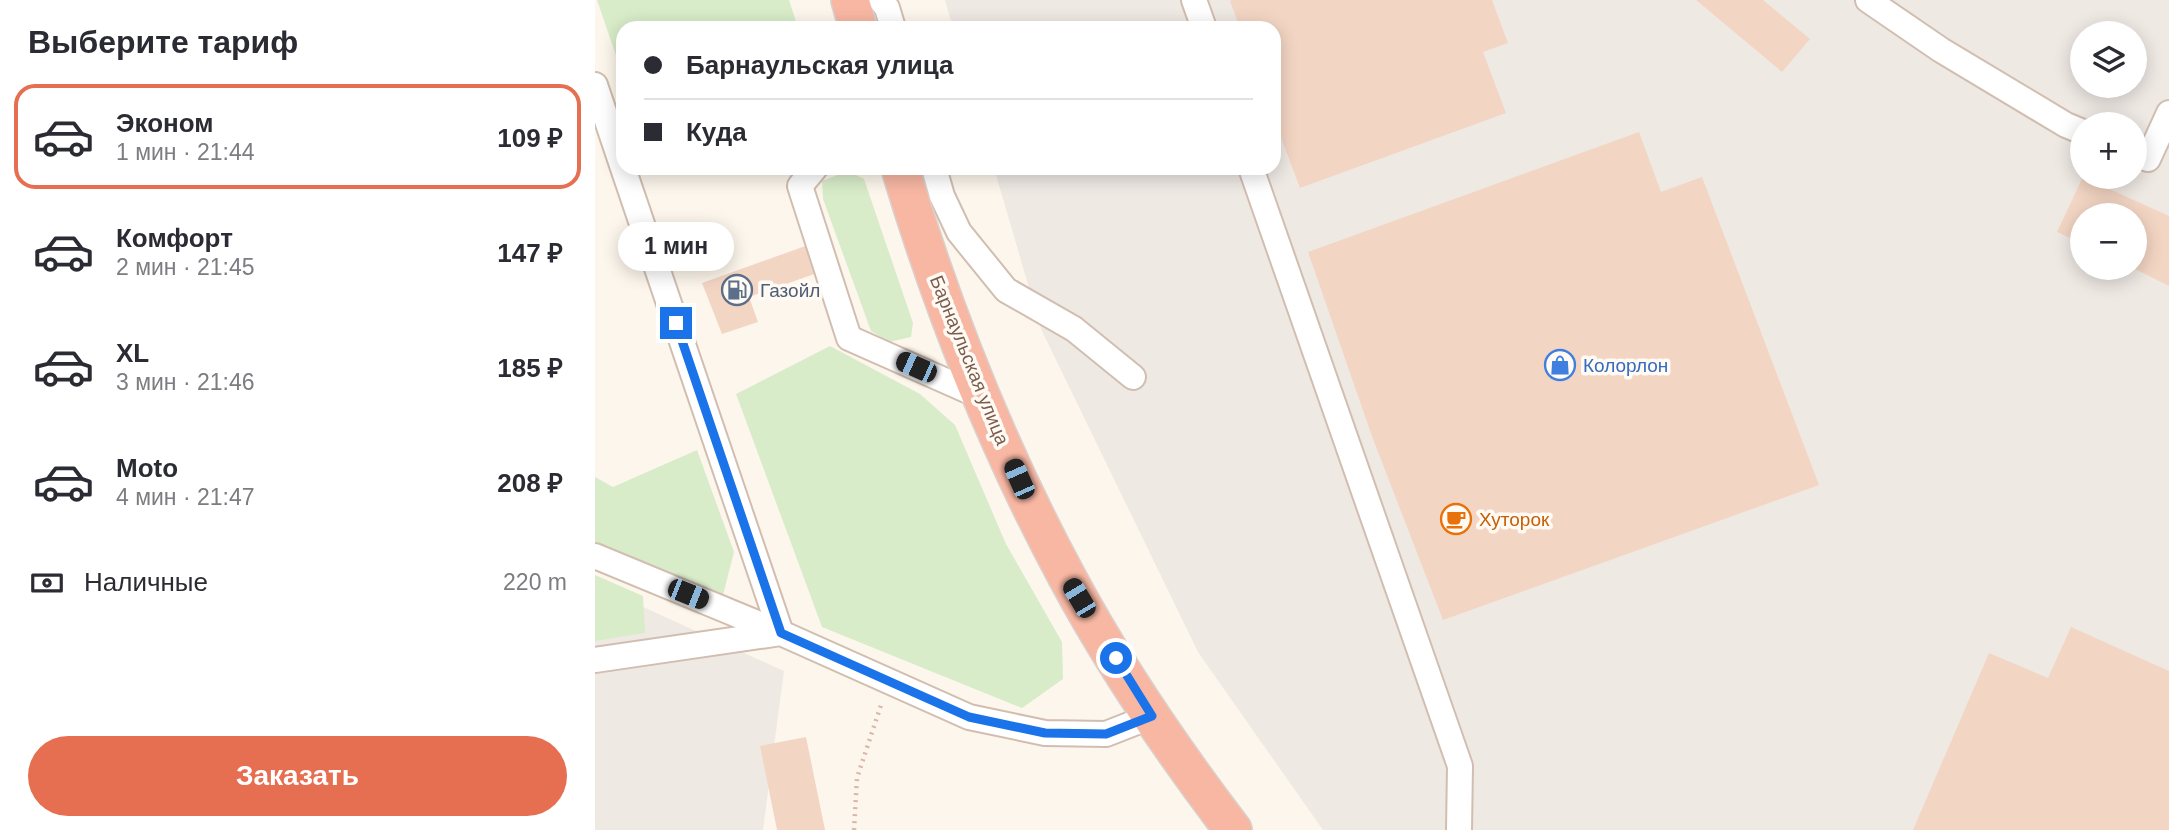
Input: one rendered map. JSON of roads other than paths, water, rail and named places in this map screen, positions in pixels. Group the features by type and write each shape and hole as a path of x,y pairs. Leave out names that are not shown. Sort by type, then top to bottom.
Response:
{"highway":[{"path":"850,0 856,21"},
{"name":"Барнаульская улица","path":"902,175 951,317 982,397 1067,578 1152,716 1233,830"}],"street":[{"path":"881,0 891,21"},
{"path":"1194,0 1202,21"},
{"path":"1868,0 1941,50 2070,127"},
{"path":"595,85 616,147"},
{"path":"2147,159 2169,113"},
{"path":"625,175 781,633"},
{"path":"809,175 800,186 849,338 982,397"},
{"path":"936,175 942,196 959,232 1006,290 1074,329 1133,377"},
{"path":"1253,175 1457,756 1460,766 1459,830"},
{"path":"595,556 781,633 969,717 1045,733 1106,734 1152,716"},
{"path":"595,660 781,633"}],"place":[{"name":"Газойл","path":"737,290"},
{"name":"Колорлон","path":"1560,365"},
{"name":"Хуторок","path":"1456,519"}]}
